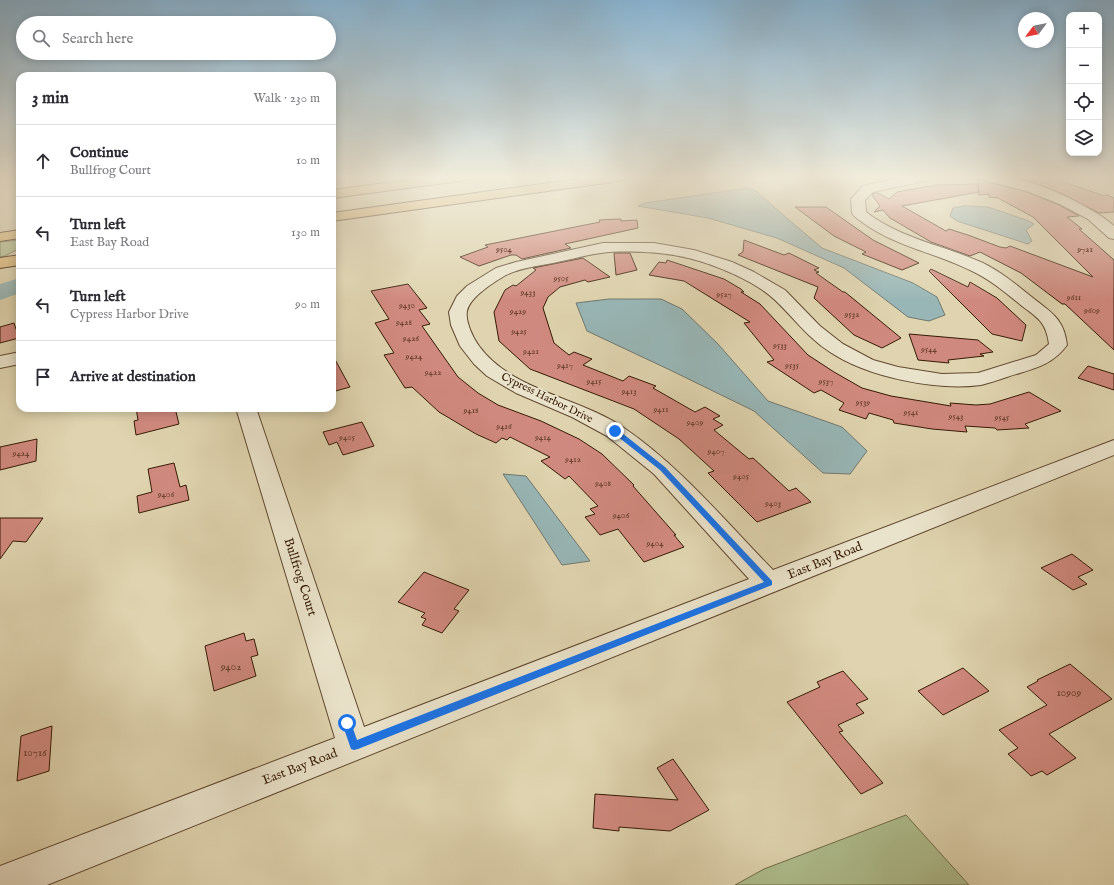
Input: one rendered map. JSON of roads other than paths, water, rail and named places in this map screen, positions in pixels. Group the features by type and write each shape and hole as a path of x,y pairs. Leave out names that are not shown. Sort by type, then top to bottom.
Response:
{"highway":[{"path":"0,237 16,235"},
{"path":"0,263 16,261"}],"street":[{"name":"Cypress Harbor Drive","path":"769,583 662,469 615,431 579,412 523,389 494,372 469,346 460,326 458,312 463,300 473,290 497,274 522,265 603,248 654,248 694,255 738,270 753,277 784,298 814,330 836,348 846,355 880,369 929,379 980,379 1043,359 1058,345 1056,331 1050,319 1009,286 982,270 894,236 874,225 866,218"},
{"path":"1095,218 1104,224 1114,235"},
{"path":"0,362 16,359"},
{"name":"Bullfrog Court","path":"247,412 354,746"},
{"name":"East Bay Road","path":"0,884 1114,447"}],"water":[{"path":"709,218 787,218 822,248 913,283 937,297 945,315 929,321 908,317 844,268 777,238"},
{"path":"953,218 1021,218 1034,224 1026,230 1032,241 1028,244 957,221"},
{"path":"609,299 661,299 682,309 718,344 768,401 842,427 867,451 850,474 823,473 754,411 587,331 576,303"},
{"path":"503,474 526,476 590,561 562,565"}],"waterway":[{"path":"0,292 16,286"}]}
